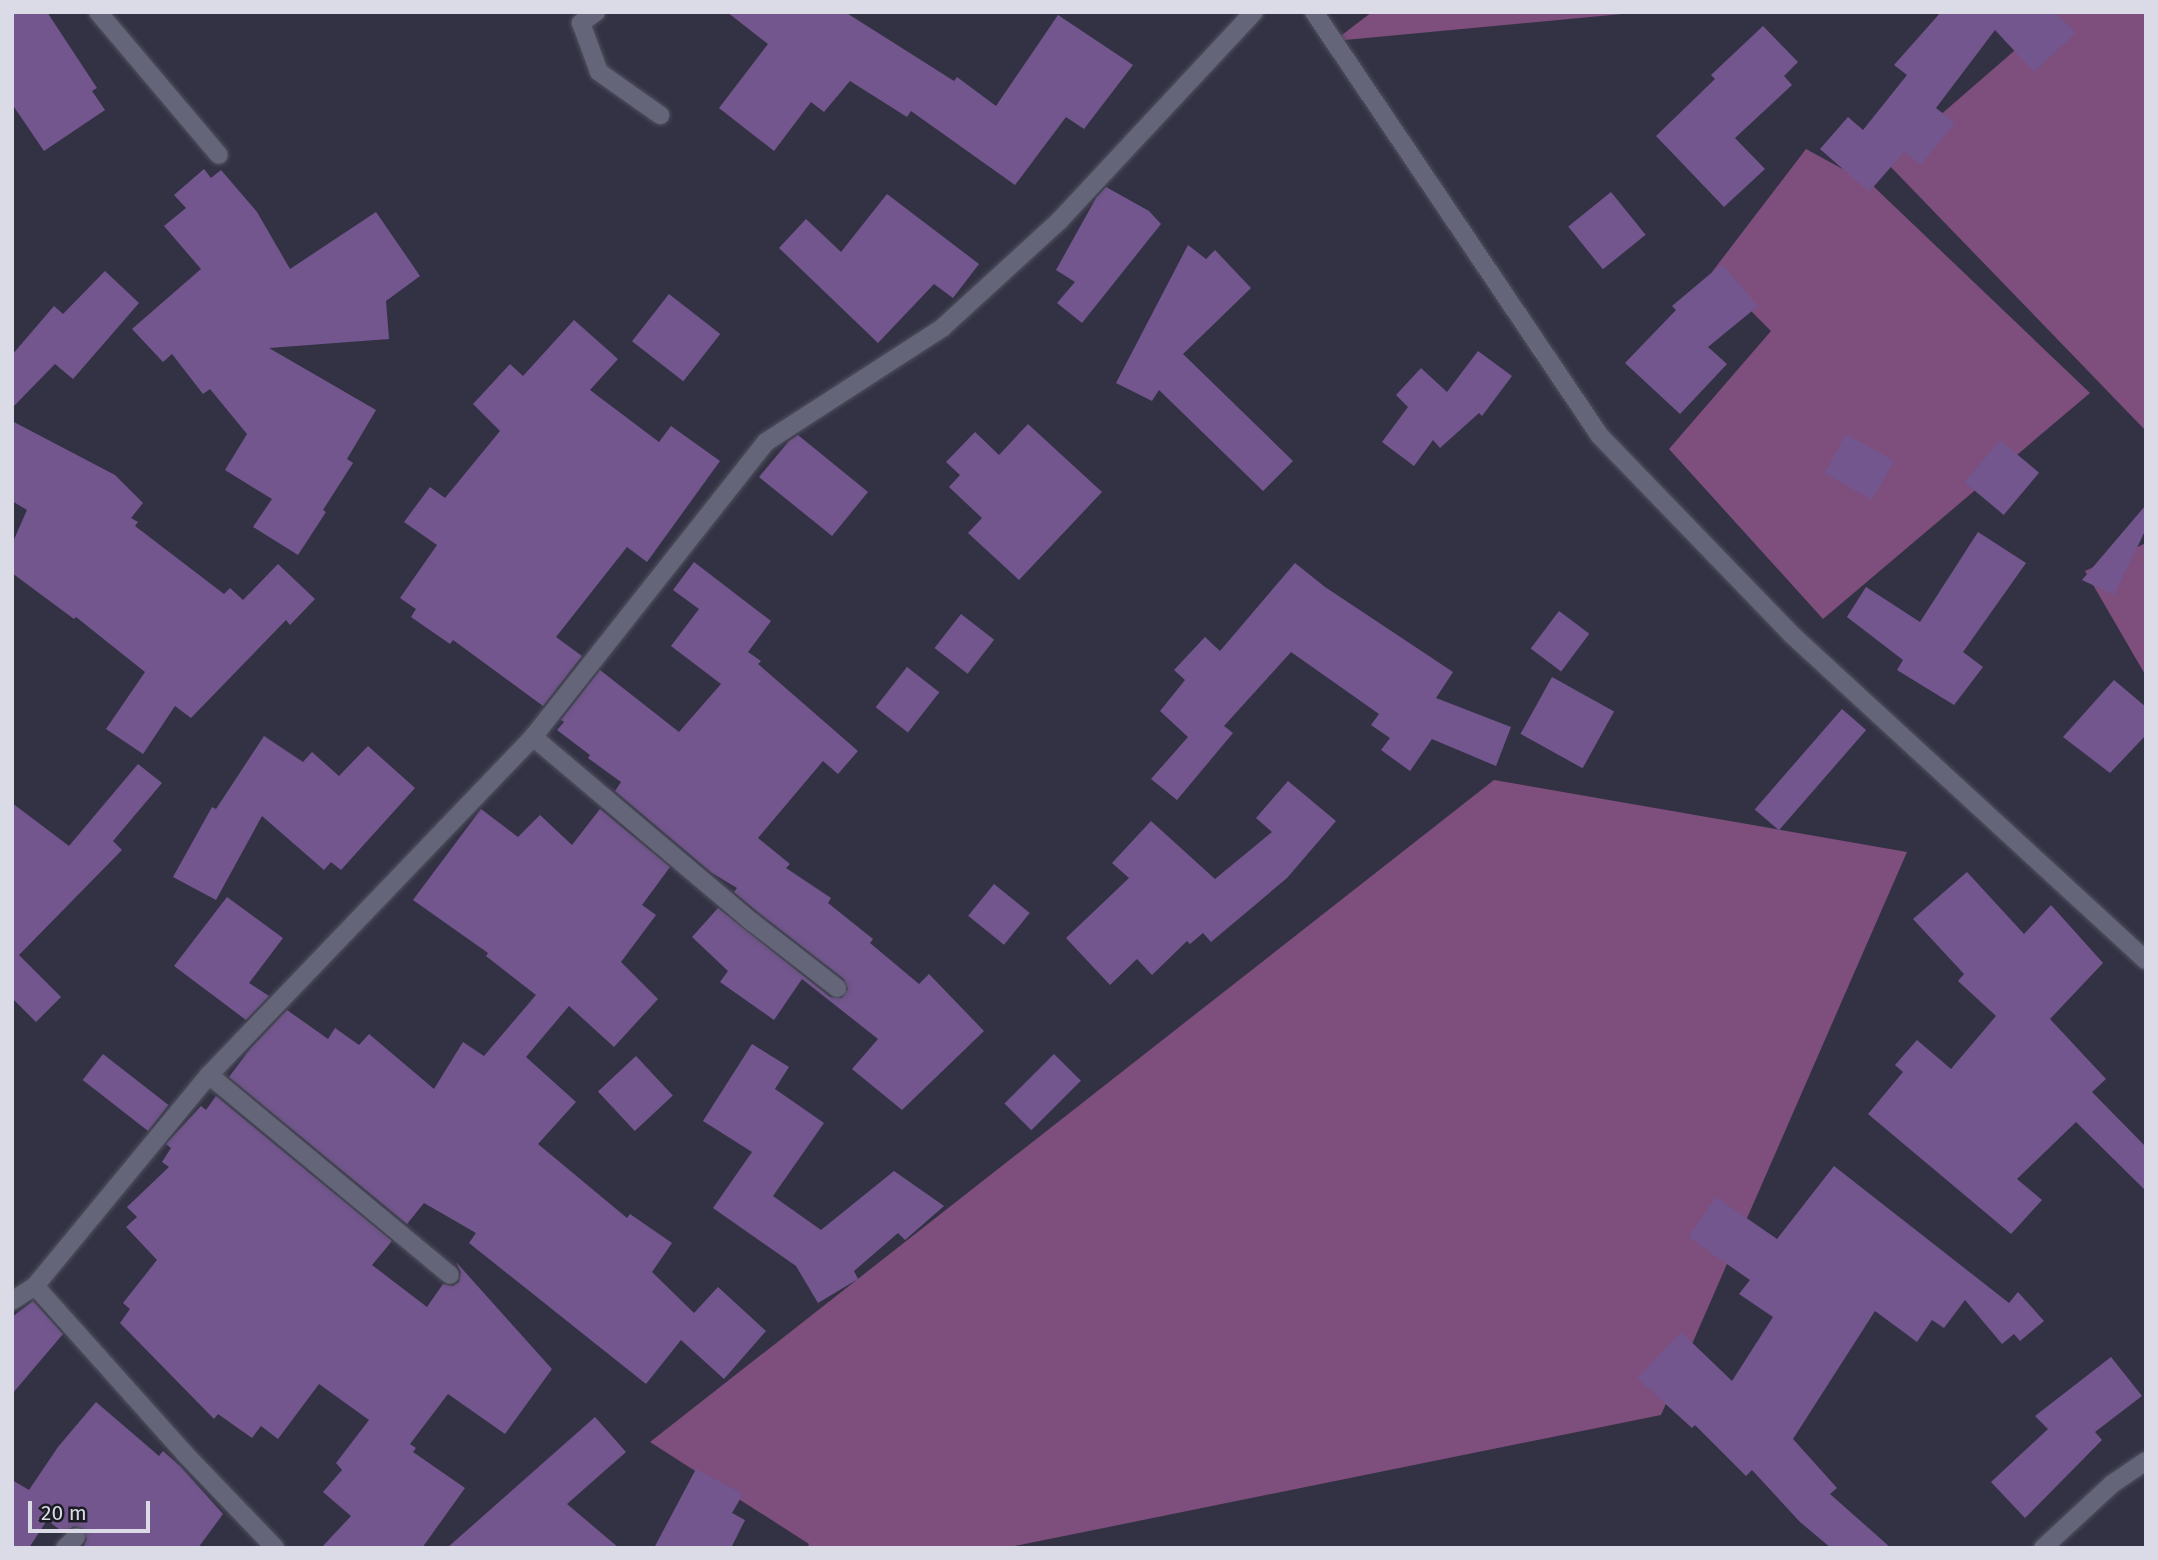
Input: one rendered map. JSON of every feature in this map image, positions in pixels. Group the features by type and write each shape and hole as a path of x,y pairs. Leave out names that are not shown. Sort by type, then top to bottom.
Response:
{"street":[{"path":"98,12 219,155"},
{"path":"596,12 581,23 599,72 660,115"},
{"path":"12,1301 35,1286 209,1075 533,737 766,442 942,328 1059,221 1254,12"},
{"path":"1314,12 1600,436 1791,634 2146,960"},
{"path":"533,737 752,922 837,988"},
{"path":"209,1075 450,1275"},
{"path":"35,1286 185,1454 275,1548"},
{"path":"2043,1548 2112,1484 2146,1461"}],"shaded area":[{"path":"1372,12 1643,12 1334,41"},
{"path":"2059,12 2146,12 2146,431 1886,162"},
{"path":"1806,149 1872,185 2090,393 1823,619 1669,449 1771,331 1712,272"},
{"path":"2146,543 2146,676 2085,571"},
{"path":"1494,780 1907,852 1661,1415 1005,1548 807,1548 809,1544 650,1442"}],"building":[{"path":"12,12 47,12 97,88 92,91 105,110 44,151 12,104"},
{"path":"727,12 845,12 954,81 957,77 996,106 1058,15 1133,65 1084,129 1066,117 1015,185 911,111 907,117 850,81 824,112 811,102 774,151 719,108 768,44"},
{"path":"1941,12 2056,12 2076,33 2034,72 1995,30 1936,108 1955,123 1921,165 1904,152 1869,192 1820,149 1848,117 1863,130 1907,75 1894,65"},
{"path":"1763,26 1798,62 1784,76 1792,85 1735,138 1765,169 1724,207 1656,136 1715,79 1711,75"},
{"path":"204,169 211,178 221,170 257,212 290,269 376,212 420,276 386,301 389,339 269,348 376,410 347,459 353,463 298,555 253,527 272,499 225,470 247,434 210,389 203,394 172,354 163,362 132,329 201,269 164,226 186,208 174,195"},
{"path":"1106,187 1149,211 1161,224 1082,323 1057,303 1075,282 1056,270 1096,198"},
{"path":"1611,192 1646,235 1603,269 1568,227"},
{"path":"887,194 979,264 953,298 934,284 878,343 779,248 806,219 841,252"},
{"path":"1188,245 1206,259 1215,250 1251,288 1183,354 1293,461 1263,491 1159,390 1152,401 1116,383"},
{"path":"1722,264 1758,306 1708,347 1727,364 1680,414 1625,363 1676,310 1672,306"},
{"path":"105,271 139,303 73,379 55,364 12,408 12,355 54,306 63,314"},
{"path":"669,294 720,334 683,381 632,341"},
{"path":"574,320 618,359 590,390 659,442 671,426 720,461 647,562 627,547 556,637 582,656 543,706 453,640 450,644 411,617 416,609 400,598 437,545 404,522 430,487 445,498 500,431 473,404 510,364 523,376"},
{"path":"1478,351 1512,376 1482,416 1479,413 1440,448 1433,440 1414,466 1382,442 1408,407 1396,395 1421,368 1447,392"},
{"path":"12,421 115,475 143,503 131,518 138,522 135,526 224,594 230,588 243,600 278,564 315,599 290,625 286,620 191,718 175,706 143,754 106,729 145,672 76,617 74,619 12,573 12,544 27,510 12,501"},
{"path":"1028,424 1102,492 1019,580 968,533 982,518 949,487 960,475 946,462 975,432 999,455"},
{"path":"1846,434 1894,461 1872,500 1824,473"},
{"path":"798,435 868,492 832,536 759,477 789,441"},
{"path":"2000,440 2039,473 2004,515 1965,482"},
{"path":"2145,506 2146,529 2114,595 2082,580"},
{"path":"1978,532 2026,563 1963,652 1983,667 1954,705 1897,670 1903,660 1847,617 1866,587 1920,622"},
{"path":"694,562 771,621 748,652 761,661 758,664 858,751 838,774 823,761 758,838 790,864 786,868 831,898 828,903 873,939 870,943 919,984 929,974 984,1031 902,1110 852,1069 878,1039 802,979 774,1020 720,982 728,971 692,937 718,908 830,997 842,998 848,989 844,979 734,892 737,888 712,873 615,791 621,782 588,758 590,755 557,730 564,722 561,720 600,670 679,732 721,684 671,646 699,609 673,590"},
{"path":"1295,563 1325,587 1453,672 1436,698 1511,727 1496,766 1432,739 1410,771 1381,750 1390,738 1371,725 1379,714 1291,652 1224,726 1233,733 1177,800 1151,779 1188,737 1160,711 1185,680 1174,670 1205,637 1220,651"},
{"path":"1559,611 1589,634 1561,671 1531,649"},
{"path":"961,614 994,640 968,674 935,648"},
{"path":"907,667 939,692 908,732 876,707"},
{"path":"1552,677 1614,711 1583,768 1520,734"},
{"path":"2114,680 2146,707 2146,735 2110,773 2063,737"},
{"path":"1842,709 1866,730 1779,830 1755,809"},
{"path":"264,736 303,762 312,752 339,776 368,746 415,788 341,870 331,862 324,870 262,816 216,900 173,877 212,807 216,809"},
{"path":"138,764 162,783 113,841 122,850 19,955 61,997 36,1022 12,998 12,803 69,846"},
{"path":"1288,781 1336,821 1287,878 1211,942 1203,933 1190,944 1187,941 1152,975 1137,959 1110,985 1066,938 1129,878 1112,863 1151,821 1215,879 1272,832 1256,818"},
{"path":"481,809 518,837 540,815 572,845 600,809 670,867 642,905 656,915 621,962 658,999 614,1047 569,1006 526,1057 576,1102 538,1144 627,1218 630,1214 672,1243 652,1272 694,1313 718,1287 766,1331 724,1379 681,1340 646,1384 469,1243 476,1233 424,1203 407,1224 229,1077 250,1049 287,1010 328,1039 335,1028 359,1045 369,1034 434,1089 463,1042 484,1056 536,995 486,956 488,953 413,900"},
{"path":"1967,872 2024,934 2051,905 2103,963 2050,1019 2106,1079 2092,1092 2146,1147 2146,1191 2076,1122 2017,1179 2042,1200 2011,1234 1868,1114 1903,1072 1895,1065 1917,1040 1951,1069 1996,1016 1958,981 1964,974 1913,919"},
{"path":"994,884 1030,913 1004,945 968,916"},
{"path":"227,897 283,938 249,983 269,996 246,1020 174,966"},
{"path":"752,1044 789,1067 775,1089 824,1123 773,1196 821,1230 894,1171 944,1206 905,1240 898,1233 854,1271 858,1279 818,1303 796,1266 713,1208 752,1152 703,1121"},
{"path":"103,1054 168,1105 148,1131 83,1080"},
{"path":"1054,1054 1081,1081 1031,1130 1005,1103"},
{"path":"636,1056 673,1095 635,1131 598,1091"},
{"path":"216,1096 392,1241 372,1265 427,1307 443,1284 453,1286 459,1282 461,1272 456,1262 552,1369 505,1434 448,1394 410,1444 416,1448 413,1452 465,1488 422,1548 321,1548 351,1516 323,1492 342,1470 336,1463 369,1420 319,1384 278,1439 261,1426 252,1438 218,1414 214,1419 120,1323 130,1309 123,1303 157,1260 126,1227 137,1217 127,1207 169,1167 162,1162 171,1148 166,1144 201,1106 206,1110"},
{"path":"1834,1166 2009,1303 2018,1292 2044,1321 2020,1341 2014,1334 2002,1344 1965,1300 1944,1328 1932,1320 1917,1342 1875,1311 1793,1439 1837,1488 1830,1494 1891,1548 1831,1548 1800,1522 1752,1470 1746,1476 1695,1425 1692,1428 1637,1378 1681,1332 1732,1381 1773,1317 1739,1294 1750,1280 1688,1237 1716,1197 1777,1239"},
{"path":"33,1301 63,1334 12,1394 12,1317"},
{"path":"2111,1357 2142,1396 2095,1432 2102,1440 2025,1518 1991,1482 2048,1429 2035,1416"},
{"path":"96,1402 159,1456 163,1451 223,1514 198,1548 83,1548 87,1539 83,1529 74,1526 64,1533 47,1520 29,1548 12,1548 12,1480 29,1490 58,1447"},
{"path":"595,1417 626,1452 567,1504 619,1548 447,1548"},
{"path":"696,1469 743,1494 732,1513 745,1520 731,1548 654,1548"}]}
